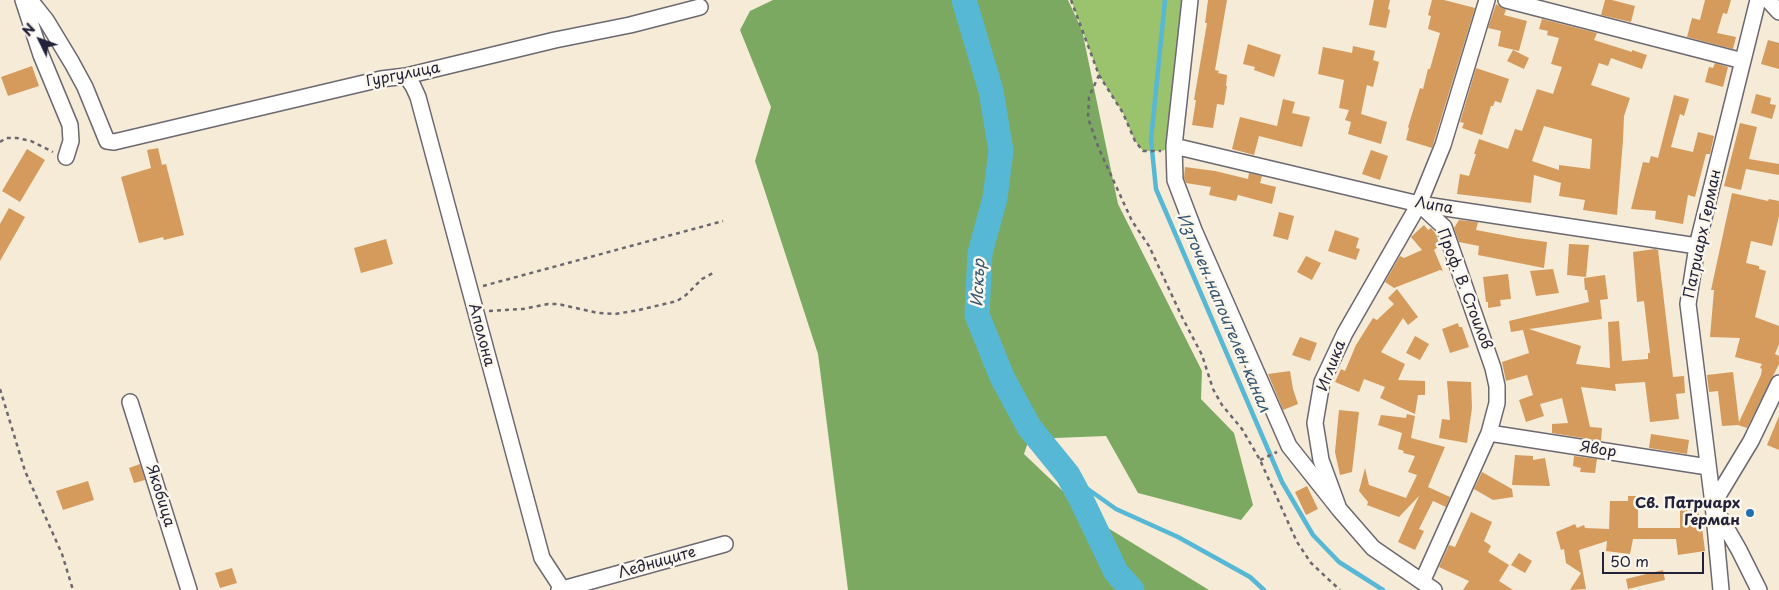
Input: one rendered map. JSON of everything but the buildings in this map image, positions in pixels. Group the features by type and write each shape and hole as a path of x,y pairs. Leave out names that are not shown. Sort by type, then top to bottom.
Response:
{"street":[{"path":"23,0 41,55 70,125 71,141 66,157"},
{"name":"Гургулица","path":"30,0 46,20 72,63 85,87 107,141 114,142 381,79 406,76 555,40 630,25 700,7"},
{"path":"1190,0 1168,149 1174,180 1289,446 1339,509"},
{"path":"1419,204 1443,145 1487,0"},
{"path":"1506,0 1743,61"},
{"name":"Патриарх Герман","path":"1721,590 1713,504 1688,304 1697,246 1758,0"},
{"path":"1768,0 1779,12"},
{"name":"Аполона","path":"406,76 418,97 542,558 562,590"},
{"name":"Липа","path":"1168,149 1419,204 1697,246"},
{"name":"Проф. В. Стоилов","path":"1419,204 1444,227 1498,386 1489,433 1428,586"},
{"name":"Иглика","path":"1419,204 1345,332 1322,382 1315,423 1321,460 1339,509 1373,548 1428,586"},
{"path":"1759,590 1713,504 1751,441 1779,383"},
{"name":"Якобица","path":"130,402 189,590"},
{"name":"Явор","path":"1489,433 1708,467"},
{"name":"Ледниците","path":"562,590 725,544"}],"path":[{"path":"1071,0 1099,74 1123,112 1135,141 1143,151 1168,149"},
{"path":"1099,74 1090,97 1088,118 1099,150 1132,221 1149,246 1202,355 1222,405 1242,429 1260,460 1297,542 1311,563 1340,590"},
{"path":"0,142 6,138 17,138 66,157"},
{"path":"469,290 724,221"},
{"path":"475,312 523,310 548,304 558,304 598,313 615,314 677,301 702,279 713,274"},
{"path":"0,389 25,472 62,554 73,590"},
{"path":"1260,460 1280,451"}],"green space":[{"path":"773,0 1068,0 1082,30 1118,204 1202,371 1201,399 1234,433 1253,505 1241,520 1138,493 1106,436 1029,439 1024,454 1090,517 1209,590 848,590 818,354 755,161 771,107 740,30 750,11"},
{"path":"1071,0 1190,0 1174,146 1162,151 1143,151 1135,141 1123,113 1099,75"}],"waterway":[{"name":"Искър","path":"964,0 991,91 1001,151 995,198 980,253 977,315 1002,377 1029,427 1068,475 1116,572 1132,590"},
{"name":"Източен напоителен канал","path":"1165,0 1151,140 1156,189 1282,482 1313,535 1339,562 1383,590"},
{"path":"1068,475 1116,509 1178,537 1250,577 1264,590"}],"place":[{"name":"Св. Патриарх Герман","path":"1750,513"}]}
